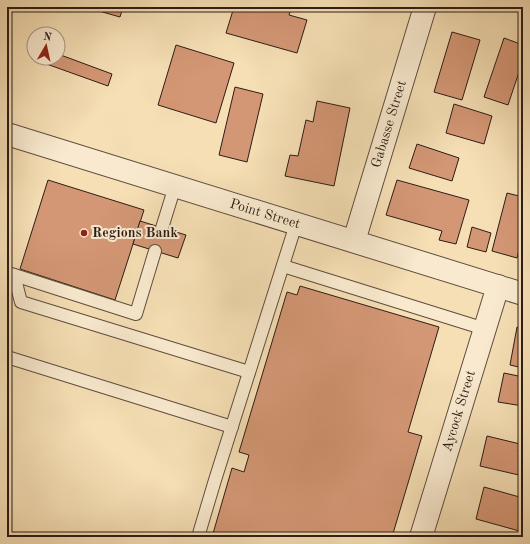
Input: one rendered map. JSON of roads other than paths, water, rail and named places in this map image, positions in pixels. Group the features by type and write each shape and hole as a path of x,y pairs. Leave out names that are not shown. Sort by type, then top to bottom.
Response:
{"street":[{"name":"Gabasse Street","path":"354,241 425,7"},
{"name":"Point Street","path":"7,134 523,294"},
{"name":"Aycock Street","path":"421,537 498,286"}],"lane":[{"path":"162,228 174,186"},
{"path":"198,537 296,224"},
{"path":"10,274 136,314 155,251"},
{"path":"283,266 485,329"},
{"path":"10,274 21,302 250,372"},
{"path":"7,357 232,427"}],"place":[{"name":"Regions Bank","path":"84,233"}]}
